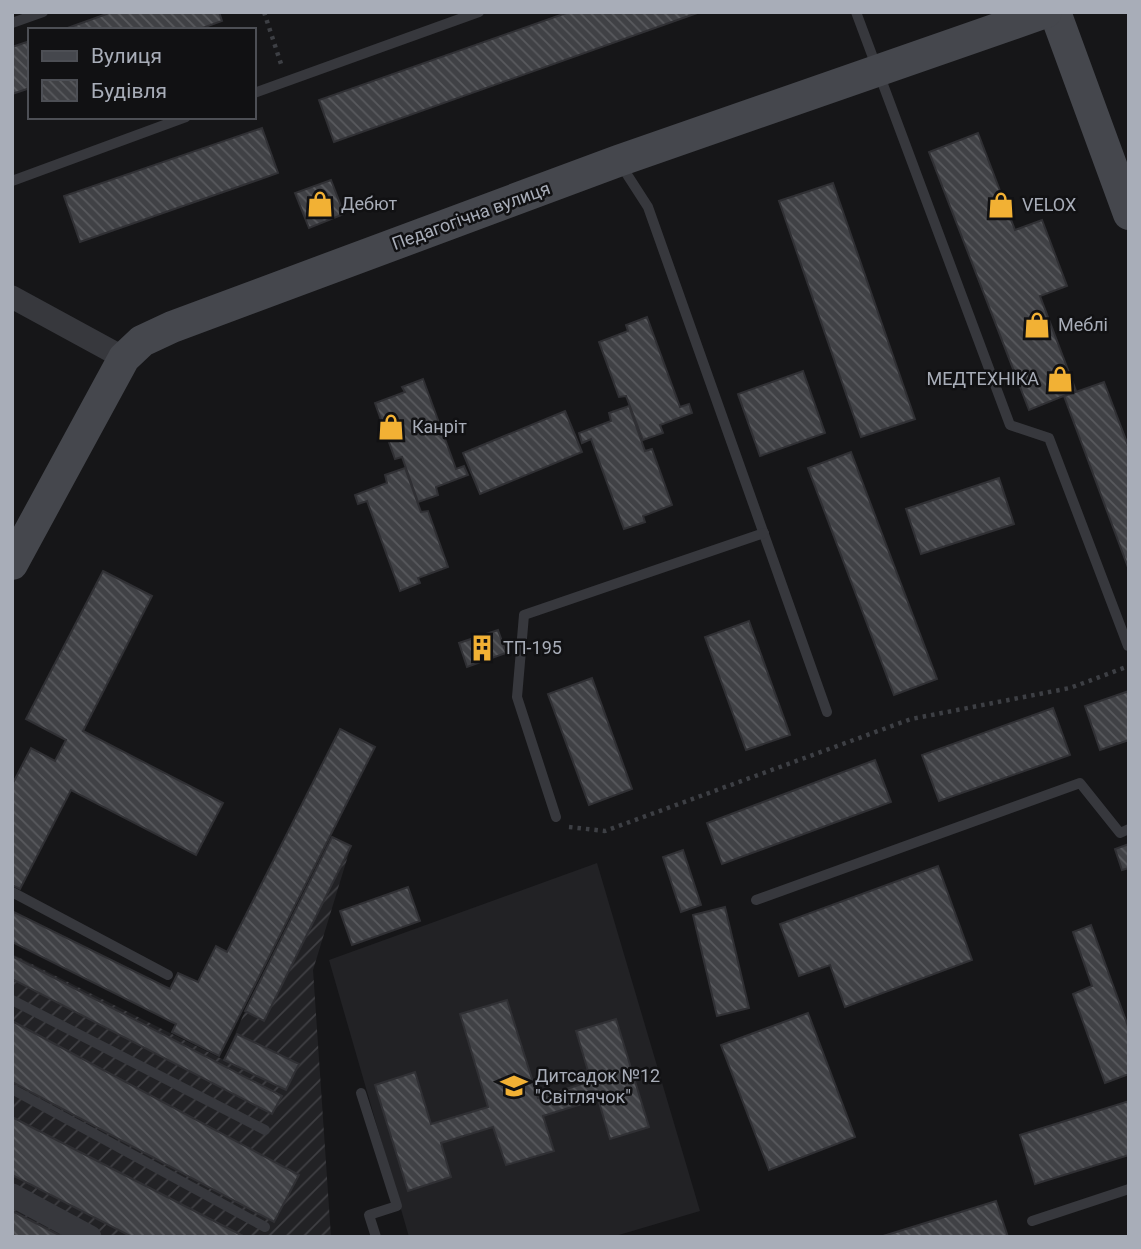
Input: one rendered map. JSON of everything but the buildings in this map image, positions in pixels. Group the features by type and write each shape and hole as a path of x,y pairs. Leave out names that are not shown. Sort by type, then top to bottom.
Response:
{"main road":[{"name":"Педагогічна вулиця","path":"12,564 124,358 142,341 172,327 618,161 1046,12"},
{"path":"1055,12 1129,214"}],"street":[{"path":"12,297 124,358"},
{"path":"12,1195 90,1237"}],"lane":[{"path":"12,23 43,12"},
{"path":"256,92 479,12"},
{"path":"856,12 1010,425 1049,438 1129,646"},
{"path":"12,181 181,119"},
{"path":"618,161 648,206 827,712"},
{"path":"556,817 517,697 524,615 764,533"},
{"path":"756,900 1080,783 1120,832 1129,829"},
{"path":"12,892 168,975"},
{"path":"12,1000 265,1130"},
{"path":"12,1089 265,1227"},
{"path":"361,1093 397,1206 369,1215 376,1237"},
{"path":"1032,1221 1129,1189"}],"path":[{"path":"264,12 287,81"},
{"path":"556,817 569,827 605,831 911,719 1070,688 1129,666"}],"shaded area":[{"path":"332,837 351,846 313,970 331,1237 12,1237 12,954 224,1060 245,1011"},
{"name":"Дитсадок №12 \"Світлячок\"","path":"597,863 700,1211 612,1237 409,1237 329,960"}],"place":[{"name":"Дебют","path":"320,204"},
{"name":"VELOX","path":"1001,205"},
{"name":"Меблі","path":"1037,325"},
{"name":"МЕДТЕХНІКА","path":"1060,379"},
{"name":"Канріт","path":"391,427"},
{"name":"ТП-195","path":"482,648"},
{"name":"Дитсадок №12 \"Світлячок\"","path":"514,1086"}]}
